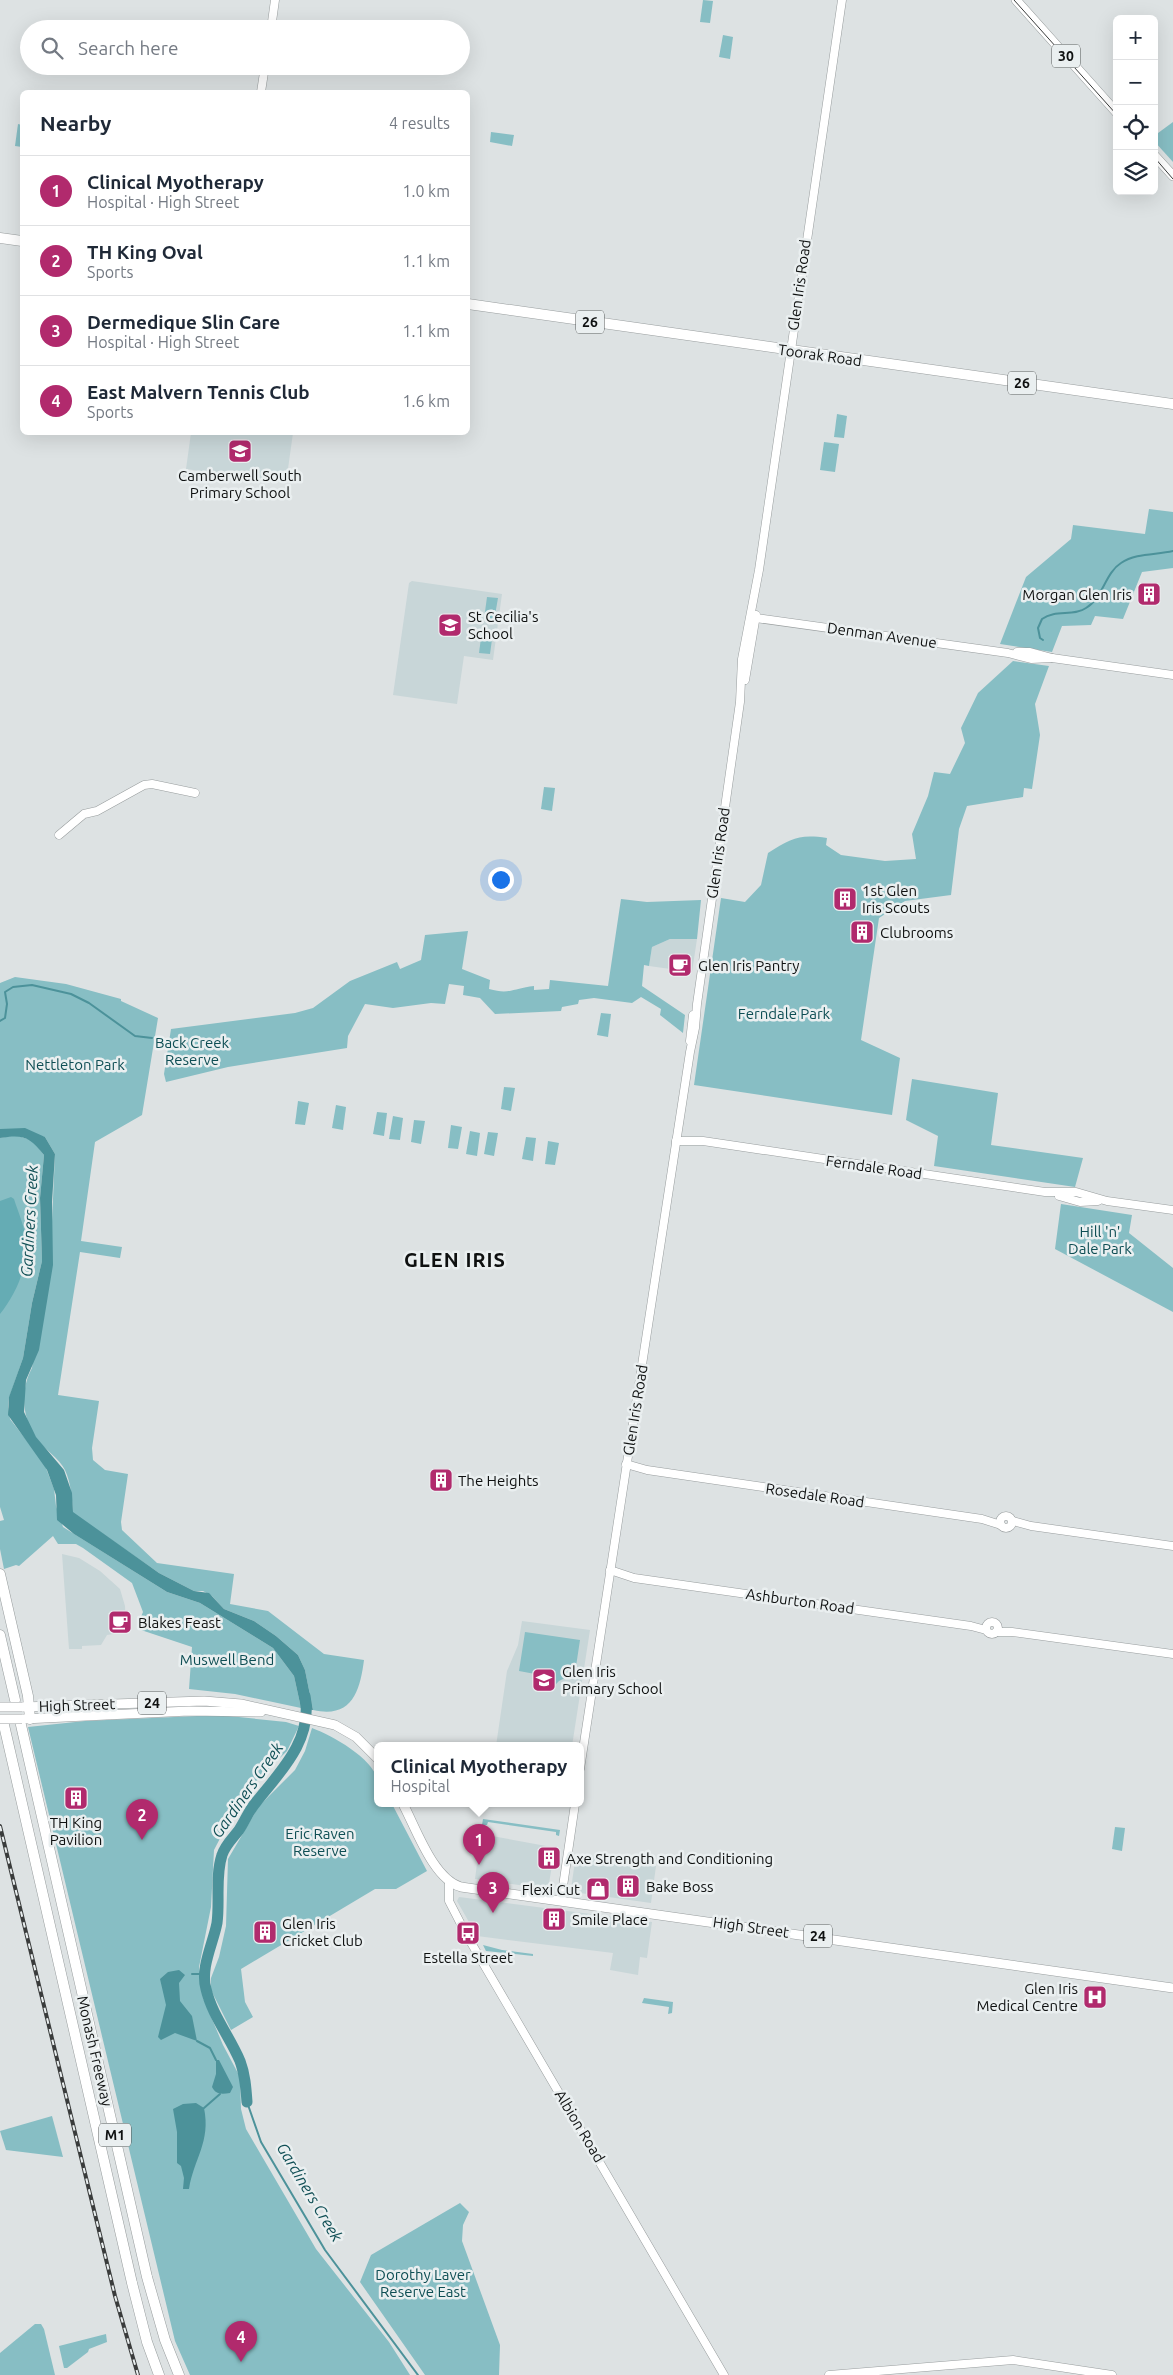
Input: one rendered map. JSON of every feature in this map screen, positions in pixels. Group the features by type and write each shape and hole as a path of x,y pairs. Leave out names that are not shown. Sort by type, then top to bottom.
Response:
{"highway":[{"path":"0,238 20,241"},
{"name":"Toorak Road","path":"470,304 1173,404"},
{"name":"Monash Freeway","path":"0,1574 28,1707 26,1721 148,2278 165,2340 178,2375"},
{"path":"0,1634 15,1700"},
{"name":"Monash Freeway","path":"2,1722 134,2292 147,2342 159,2375"}],"main road":[{"name":"30","path":"1016,0 1113,109"},
{"path":"1158,159 1173,176"},
{"name":"High Street","path":"0,1708 204,1701 242,1704 335,1725 349,1732 365,1744 374,1754"},
{"name":"High Street","path":"2,1722 189,1711 274,1712"},
{"path":"405,1807 436,1867 449,1882"},
{"name":"High Street","path":"449,1882 461,1887 1173,1988"}],"street":[{"path":"272,20 275,0"},
{"name":"Glen Iris Road","path":"740,702 742,659 759,570 842,0"},
{"path":"261,90 264,75"},
{"name":"Glen Iris Road","path":"584,1742 690,1052 696,1028 697,1004 740,702 756,618 759,570"},
{"path":"746,638 751,622 756,618 752,608"},
{"name":"Denman Avenue","path":"756,618 1008,653 1030,652 1052,658 1173,675"},
{"path":"59,835 84,814 98,811 144,785 152,784 195,793"},
{"name":"Ferndale Road","path":"677,1137 1045,1192 1076,1192 1107,1201 1173,1210"},
{"name":"Rosedale Road","path":"626,1467 1001,1522 1004,1528 1012,1524 1031,1526 1173,1546"},
{"name":"Ashburton Road","path":"609,1574 987,1627 991,1634 997,1629 1173,1654"},
{"path":"561,1900 575,1807"},
{"name":"Albion Road","path":"449,1882 448,1901 462,1926 724,2373"},
{"path":"829,2375 1014,2360 1112,2375"}],"shaded area":[{"name":"Camberwell South Primary School","path":"191,435 293,435 286,483 186,469"},
{"name":"St Cecilia's School","path":"412,581 502,594 493,660 464,656 457,704 393,695 409,583"},
{"path":"670,939 697,939 692,972 649,966 652,947"},
{"path":"25,1128 45,1137 55,1154 52,1202 53,1265 39,1350 26,1380 24,1412 36,1437 64,1470 72,1493 73,1512 159,1573 194,1591 209,1593 224,1609 254,1621 276,1636 298,1655 305,1670 313,1710 301,1708 294,1676 273,1648 200,1603 167,1592 74,1534 57,1520 56,1495 47,1470 8,1415 9,1397 23,1358 32,1303 42,1261 40,1198 44,1155 34,1144 25,1138 15,1136 0,1138 0,1129"},
{"path":"11,1197 14,1199 23,1225 26,1251 20,1280 0,1314 0,1201"},
{"path":"62,1554 79,1558 100,1571 120,1589 125,1606 126,1632 107,1635 101,1645 82,1646 82,1649 69,1649"},
{"name":"Glen Iris Primary School","path":"522,1621 590,1630 573,1742 497,1742 507,1671 518,1645"},
{"path":"481,1834 557,1848 554,1854 548,1889 475,1879"},
{"path":"576,1854 656,1866 651,1903 573,1892 571,1889"},
{"path":"459,1897 652,1922 647,1958 640,1957 638,1975 610,1970 613,1953 477,1936 457,1901"},
{"path":"179,1970 185,1975 179,1983 180,2001 192,2016 197,2041 175,2033 161,2040 158,2037 166,2005 160,1979 168,1972"},
{"path":"216,2060 219,2060 233,2087 230,2093 217,2093 212,2087 216,2074"},
{"path":"196,2103 204,2108 206,2120 204,2140 189,2189 183,2189 184,2178 181,2166 177,2163 177,2132 173,2109 183,2104"}],"green space":[{"path":"703,0 713,1 710,23 700,22"},
{"path":"723,35 733,37 730,59 719,57"},
{"path":"1173,122 1173,162 1158,145 1158,133"},
{"path":"18,124 20,124 20,147 15,146"},
{"path":"491,132 514,135 512,146 490,142"},
{"path":"837,414 847,416 844,438 834,437"},
{"path":"824,442 839,444 835,472 820,470"},
{"path":"1149,509 1173,512 1173,568 1142,572 1123,619 1095,616 1091,625 1062,626 1052,652 1000,644 1026,577 1071,539 1073,525 1145,534"},
{"path":"487,597 498,598 494,621 484,619"},
{"path":"482,630 493,632 490,654 479,653"},
{"name":"Ferndale Park","path":"1013,661 1049,666 1035,704 1040,735 1032,789 1024,788 1023,797 967,806 959,829 951,895 905,901 879,918 861,1040 900,1058 892,1115 694,1085 721,898 745,902 761,885 768,853 796,838 827,838 826,845 841,855 885,861 916,859 912,834 928,796 934,772 950,774 965,743 961,728 978,693"},
{"path":"544,787 555,788 552,811 541,809"},
{"name":"Back Creek Reserve","path":"621,899 647,902 701,900 697,939 670,939 652,947 649,966 644,965 642,986 685,1015 683,1033 660,1015 661,1009 641,997 632,1003 594,998 579,1000 578,1004 562,1007 561,1011 495,1014 480,998 463,995 464,986 449,984 445,1004 431,1003 393,1008 365,1004 348,1036 347,1048 228,1067 166,1082 164,1074 171,1029 295,1013 313,1008 350,981 397,962 400,969 421,960 425,935 468,931 462,969 490,980 489,989 496,991 534,986 534,990 549,989 550,980 608,986"},
{"name":"Nettleton Park","path":"15,977 66,984 121,999 121,1001 158,1018 142,1115 95,1142 81,1241 122,1247 120,1258 80,1252 58,1395 99,1401 92,1448 93,1460 105,1470 128,1474 121,1522 122,1530 157,1563 234,1574 230,1604 268,1611 324,1654 364,1660 360,1682 352,1700 337,1710 326,1712 313,1710 305,1670 298,1655 276,1636 254,1621 224,1609 212,1596 203,1591 194,1591 159,1573 73,1513 70,1485 65,1470 59,1461 39,1442 31,1430 25,1412 24,1394 32,1368 52,1221 55,1154 45,1137 0,1129 0,983"},
{"path":"601,1013 611,1014 608,1037 597,1035"},
{"path":"912,1079 998,1093 991,1145 1083,1158 1075,1187 934,1166 938,1136 906,1120"},
{"path":"504,1087 515,1088 511,1111 501,1109"},
{"path":"298,1101 309,1103 305,1125 295,1124"},
{"path":"336,1105 346,1107 343,1130 332,1128"},
{"path":"377,1112 387,1113 384,1136 373,1134"},
{"path":"393,1116 403,1118 400,1140 389,1139"},
{"path":"414,1120 425,1121 421,1144 411,1142"},
{"path":"451,1125 462,1127 458,1149 448,1148"},
{"path":"470,1131 480,1133 477,1156 466,1154"},
{"path":"488,1132 498,1133 494,1156 484,1154"},
{"name":"Muswell Bend","path":"16,1135 33,1141 44,1155 40,1198 42,1261 32,1303 23,1358 9,1398 8,1407 10,1419 44,1463 54,1489 56,1506 63,1527 167,1592 200,1603 273,1648 294,1676 301,1708 235,1694 189,1689 192,1647 141,1630 140,1619 143,1612 132,1583 76,1544 58,1544 53,1536 19,1566 16,1565 4,1569 0,1549 0,1521 4,1520 0,1507 0,1138"},
{"path":"526,1137 536,1138 533,1161 522,1159"},
{"path":"548,1141 559,1143 555,1165 545,1164"},
{"name":"Hill 'n' Dale Park","path":"1061,1204 1132,1215 1129,1233 1173,1268 1173,1312 1055,1249"},
{"path":"525,1632 580,1640 575,1673 559,1681 548,1692 544,1688 546,1676 519,1671"},
{"path":"219,1715 286,1722 299,1726 287,1751 243,1794 214,1850 211,1907 199,1967 203,1998 223,2045 240,2077 241,2109 246,2129 316,2249 389,2342 410,2375 190,2375 175,2341 28,1727 85,1721"},
{"name":"Eric Raven Reserve","path":"312,1728 350,1748 368,1763 374,1771 374,1807 394,1807 427,1871 396,1889 375,1889 241,1969 245,2002 253,2017 231,2030 211,1990 211,1978 219,1957 226,1926 228,1859 259,1806 295,1770 305,1751"},
{"path":"483,1819 560,1830 559,1836 556,1835 556,1832 488,1822 487,1825 482,1825"},
{"path":"1115,1827 1125,1828 1122,1851 1112,1849"},
{"path":"483,1945 502,1950 533,1954 533,1956 486,1951"},
{"path":"644,1998 673,2002 672,2013 668,2014 669,2007 642,2003"},
{"path":"52,2116 63,2157 6,2150 0,2131"},
{"name":"Dorothy Laver Reserve East","path":"460,2203 469,2212 463,2225 462,2241 500,2345 499,2375 425,2375 360,2282 371,2255"},
{"path":"35,2324 41,2324 44,2329 55,2375 0,2375 0,2353"},
{"path":"106,2334 107,2342 89,2349 88,2352 67,2368 64,2368 59,2346"}],"waterway":[{"path":"1043,640 1040,638 1038,628 1042,619 1053,614 1081,611 1092,604 1111,573 1121,563 1133,557 1173,551"},
{"path":"0,1021 5,1018 7,1004 5,992 13,987 32,985 71,994 89,1003 135,1036 152,1038"},
{"name":"Gardiners Creek","path":"247,2102 246,2086 240,2061 212,2008 205,1981 206,1964 217,1923 220,1863 225,1848 239,1830 254,1804 276,1778 300,1740 306,1712 305,1696"},
{"path":"192,1974 205,1974"},
{"path":"197,2041 210,2048 216,2060"},
{"path":"204,2108 220,2094"},
{"name":"Gardiners Creek","path":"247,2102 261,2142 325,2250 418,2375"}],"tram line":[{"path":"1014,0 1113,111"},
{"path":"1158,162 1173,179"}],"railway":[{"path":"0,1826 115,2296 138,2375"}],"place":[{"name":"Camberwell South Primary School","path":"240,451"},
{"name":"Morgan Glen Iris","path":"1149,594"},
{"name":"St Cecilia's School","path":"450,625"},
{"name":"1st Glen Iris Scouts","path":"845,899"},
{"name":"Clubrooms","path":"862,932"},
{"name":"Glen Iris Pantry","path":"680,965"},
{"name":"The Heights","path":"441,1480"},
{"name":"Blakes Feast","path":"120,1622"},
{"name":"Glen Iris Primary School","path":"544,1680"},
{"name":"TH King Pavilion","path":"76,1798"},
{"name":"TH King Oval","path":"142,1840"},
{"name":"Axe Strength and Conditioning","path":"549,1858"},
{"name":"Clinical Myotherapy","path":"479,1865"},
{"name":"Bake Boss","path":"628,1886"},
{"name":"Flexi Cut","path":"598,1889"},
{"name":"Dermedique Slin Care","path":"493,1913"},
{"name":"Smile Place","path":"554,1919"},
{"name":"Glen Iris Cricket Club","path":"265,1932"},
{"name":"Estella Street","path":"468,1933"},
{"name":"Glen Iris Medical Centre","path":"1095,1997"},
{"name":"East Malvern Tennis Club","path":"241,2362"}],"district":[{"name":"GLEN IRIS","path":"455,1259"}]}
